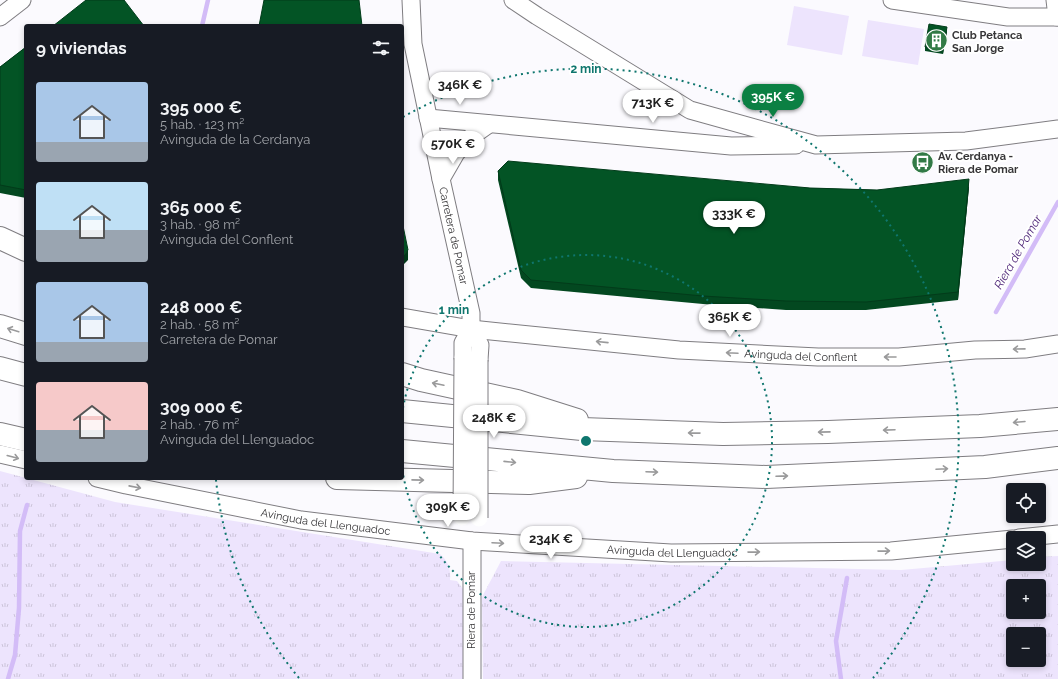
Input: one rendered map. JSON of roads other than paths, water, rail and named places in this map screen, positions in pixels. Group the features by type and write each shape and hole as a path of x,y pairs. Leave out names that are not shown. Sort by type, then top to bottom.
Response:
{"highway":[{"path":"0,236 24,249"},
{"path":"0,326 24,333"},
{"path":"0,368 24,374"},
{"path":"404,375 421,380 517,401 610,431"},
{"path":"404,411 582,430 723,434 828,432 980,426 1058,419"},
{"path":"0,434 24,440"},
{"path":"404,451 613,471 766,477 985,467 1058,458"},
{"path":"404,480 529,483 573,478 613,471"}],"street":[{"path":"0,17 22,0"},
{"name":"Carretera de Pomar","path":"411,0 413,44 471,313 471,329 463,343 471,359 479,518 471,541"},
{"path":"513,0 690,110 816,145"},
{"path":"901,1 1008,17 1057,17 1055,0"},
{"path":"428,118 731,146 966,141 1058,129"},
{"path":"441,179 456,153 472,136 489,124"},
{"path":"0,236 24,242"},
{"name":"Avinguda del Conflent","path":"404,317 471,329 679,350 818,357 900,357 975,350 1025,349 1058,344"},
{"name":"Carretera de Pomar","path":"471,359 462,517 471,541"},
{"path":"0,454 24,460"},
{"name":"Avinguda del Llenguadoc","path":"105,480 300,520 471,541 671,553 891,551 1006,540"},
{"path":"1046,535 1058,534"},
{"name":"Riera de Pomar","path":"471,541 472,679"}],"waterway":[{"path":"202,24 208,0"},
{"name":"Riera de Pomar","path":"996,312 1058,202"},
{"path":"8,679 15,655 19,608 20,531 27,505"},
{"name":"Riera de Pomar","path":"841,679 836,641 847,578"}],"place":[{"name":"Club Petanca San Jorge","path":"936,41"},
{"name":"Av. Cerdanya - Riera de Pomar","path":"922,162"}]}
